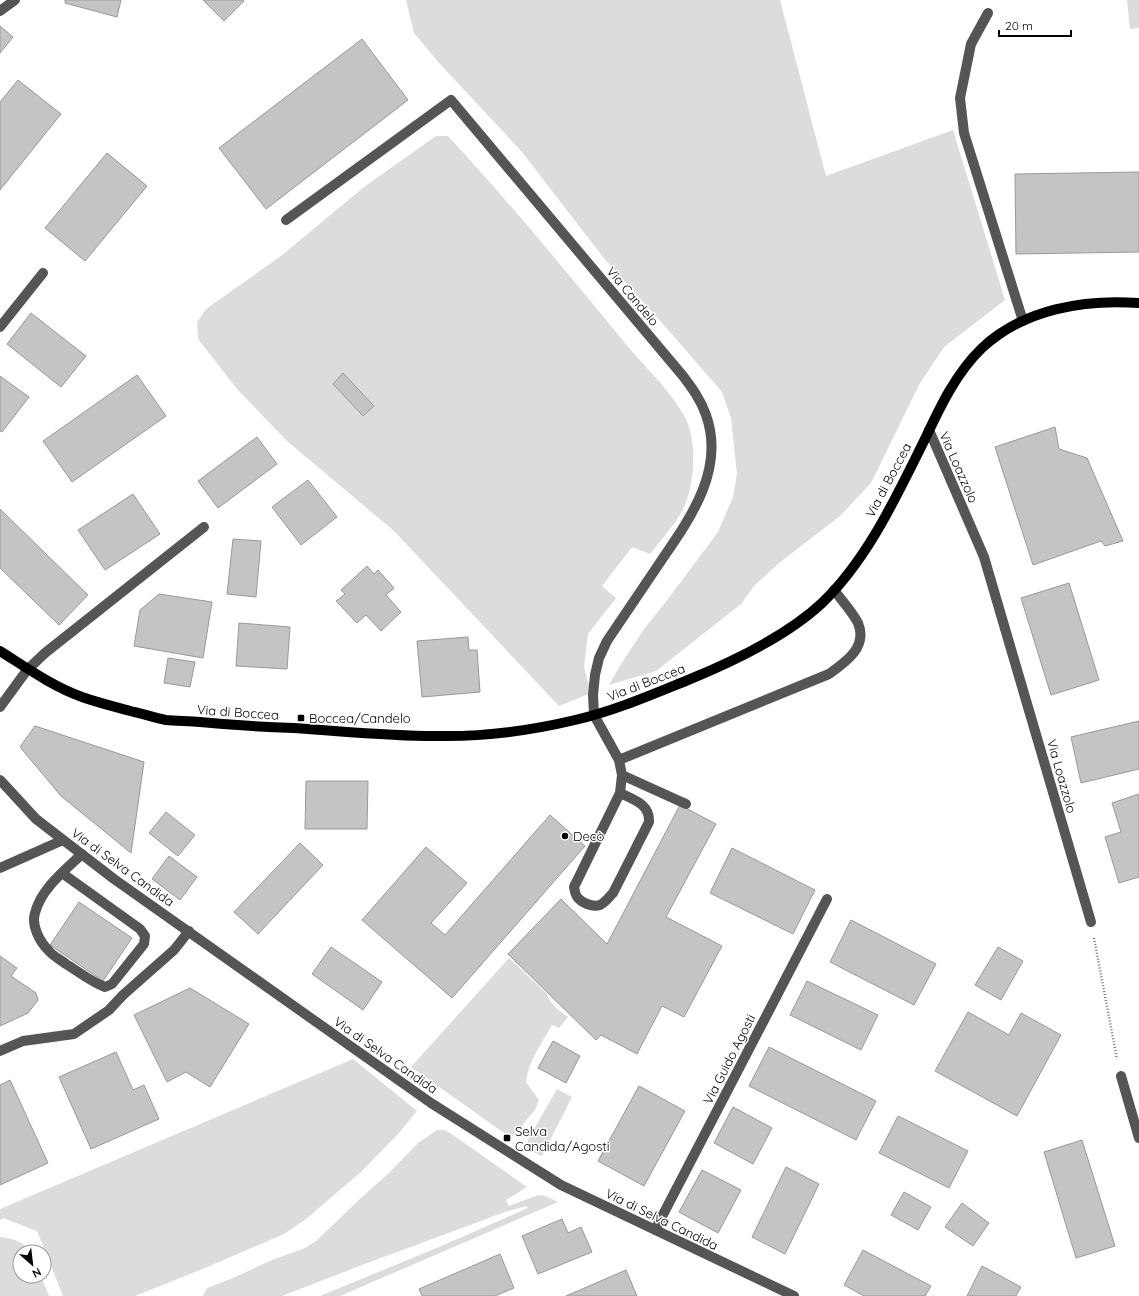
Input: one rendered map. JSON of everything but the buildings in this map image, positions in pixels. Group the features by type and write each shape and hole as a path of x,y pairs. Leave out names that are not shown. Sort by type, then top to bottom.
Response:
{"main road":[{"name":"Via di Boccea","path":"2,652 27,670 80,696 104,705 166,720 229,725 433,736 460,736 539,728 594,715 639,700 703,674 773,638 817,607 846,577 868,545 906,476 948,394 973,359 990,341 1023,321 1046,312 1071,306 1116,302 1139,303"}],"street":[{"path":"0,11 15,0"},
{"path":"988,13 971,44 960,98 960,105 964,133 1023,321"},
{"name":"Via Candelo","path":"286,220 450,100 683,376 700,400 710,430 712,446 708,477 687,523 602,649 595,675 593,695 594,715"},
{"path":"0,328 43,273"},
{"name":"Via Loazzolo","path":"929,430 984,557 1091,922"},
{"path":"0,707 27,670 45,653 204,527"},
{"path":"619,760 829,674 843,664 855,652 860,639 858,622 834,590"},
{"path":"594,715 619,760 622,775 620,792 574,887 575,894 579,899 589,905 599,906 606,902 613,893 649,822 649,814 645,806 620,792"},
{"path":"622,775 686,804"},
{"name":"Via di Selva Candida","path":"0,780 36,819 114,879 438,1107 561,1185 794,1296"},
{"path":"0,868 63,840"},
{"path":"62,874 140,929 145,936 144,944 112,984 105,987 96,984 50,952 40,940 35,926 34,914 40,899 62,874 82,854"},
{"name":"Via Guido Agosti","path":"655,1230 826,899"},
{"path":"0,1051 23,1041 74,1034 109,1010 123,995 174,950 189,931"},
{"path":"1121,1076 1139,1138"}],"path":[{"path":"1091,922 1121,1076"}],"shaded area":[{"path":"406,0 780,0 826,176 953,130 1005,300 944,347 920,383 871,483 840,516 779,563 754,586 741,604 656,671 609,685 644,629 718,532 733,497 737,474 731,418 722,392 603,257 522,152 440,64 414,33"},
{"path":"1127,0 1139,0 1139,28 1130,29"},
{"path":"436,136 448,136 517,214 629,348 664,387 680,409 690,430 693,451 693,472 689,494 681,513 650,554 632,547 602,586 616,598 588,634 584,667 591,693 559,706 394,531 287,441 237,389 198,339 197,322 206,309 281,256 364,187"},
{"path":"509,958 547,994 548,998 555,1007 568,1017 559,1028 552,1025 532,1059 526,1082 539,1100 535,1110 511,1138 411,1067"},
{"path":"353,1059 417,1111 398,1134 361,1172 306,1219 284,1234 135,1296 63,1296 52,1268 52,1244 42,1244 37,1231 3,1218 0,1220 0,1209"},
{"path":"557,1089 572,1097 542,1156 527,1149 528,1140"},
{"path":"437,1130 445,1130 453,1135 527,1187 506,1200 509,1206 538,1195 546,1196 558,1202 340,1296 320,1296 439,1247 528,1208 526,1206 505,1212 282,1296 203,1296 207,1288 272,1260 305,1248 316,1241 389,1173 418,1143"},
{"path":"0,1237 8,1238 22,1244 12,1244 12,1284 44,1284 49,1296 0,1296"}],"place":[{"name":"Boccea/Candelo","path":"301,718"},
{"name":"Decò","path":"565,836"},
{"name":"Selva Candida/Agosti","path":"507,1138"}]}
